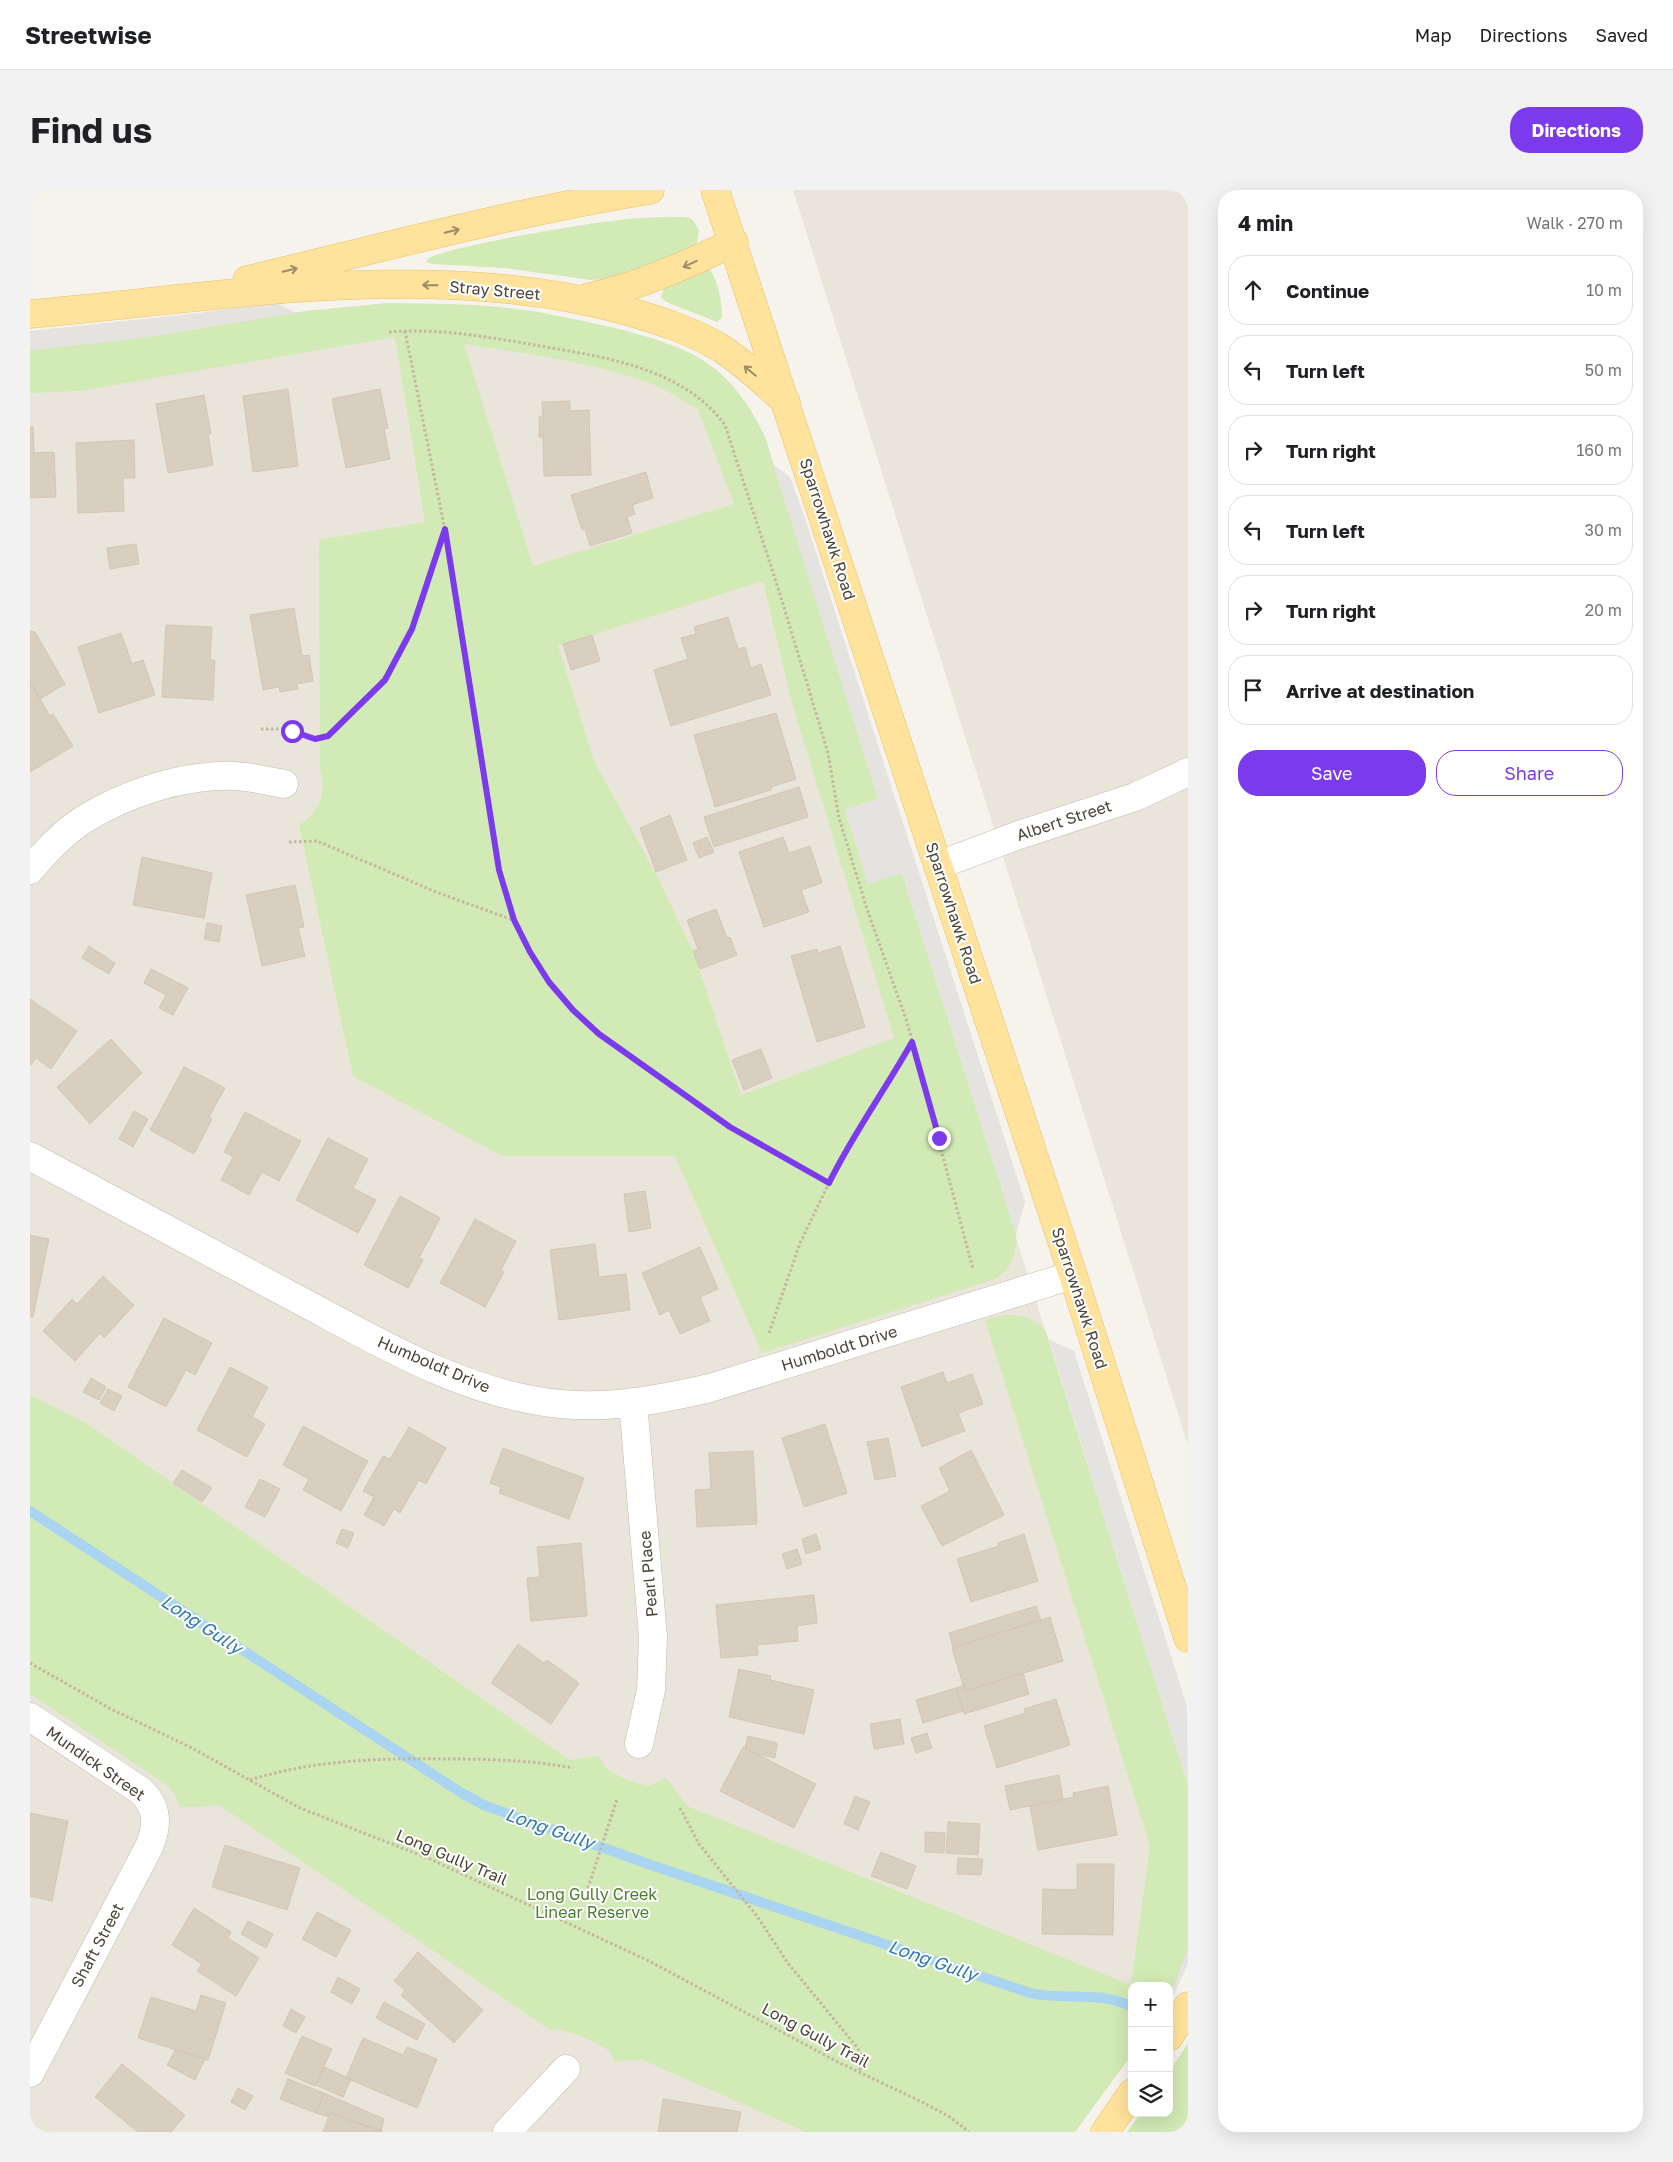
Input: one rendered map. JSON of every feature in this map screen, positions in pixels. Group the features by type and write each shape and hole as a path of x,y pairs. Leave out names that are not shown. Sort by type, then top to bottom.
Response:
{"main road":[{"name":"Stray Street","path":"174,297 522,215 599,198 650,190"},
{"name":"Sparrowhawk Road","path":"715,190 734,242 1073,1275 1188,1638"},
{"path":"582,299 619,291 663,276 734,242"},
{"name":"Stray Street","path":"30,314 174,297 383,284 479,286 582,299 648,317 698,336 742,363 787,403"},
{"path":"1173,2030 1188,2006"},
{"path":"1105,2132 1128,2099"}],"street":[{"name":"Albert Street","path":"939,865 1016,836 1135,797 1188,772"},
{"path":"30,870 56,842 82,821 111,805 139,794 180,781 212,777 236,776 284,784"},
{"name":"Humboldt Drive","path":"30,1156 376,1340 447,1374 485,1388 561,1404 634,1402 710,1388 1073,1275"},
{"name":"Pearl Place","path":"634,1402 653,1637 651,1690 639,1744"},
{"name":"Mundick Street","path":"30,1717 141,1791 148,1798 156,1815"},
{"name":"Shaft Street","path":"30,2073 149,1847 155,1827 156,1815"},
{"path":"507,2132 566,2070"}],"path":[{"path":"405,331 445,529 499,870 514,920 530,952 549,982 573,1010 599,1034 730,1127 829,1183"},
{"path":"389,332 467,334 623,362 675,384 709,406 724,425 773,573 828,754 839,818 912,1042 973,1269"},
{"path":"261,728 284,729 315,739 324,738 333,733 374,691 395,663 412,629 445,529"},
{"path":"289,842 317,841 436,892 514,920"},
{"path":"769,1333 800,1243 846,1148 912,1042"},
{"name":"Long Gully Trail","path":"30,1662 111,1709 192,1748 249,1781 318,1816 430,1859 662,1968 860,2073 938,2110 961,2124 969,2132"},
{"path":"249,1781 273,1773 321,1764 386,1758 515,1760 574,1768"},
{"path":"588,1888 617,1799"},
{"path":"680,1808 699,1844 758,1916 787,1962 856,2046 860,2054 860,2073"}],"shaded area":[{"path":"793,190 1188,190 1188,1445"},
{"path":"274,302 297,313 126,340 30,350 30,331 199,313"},
{"path":"389,303 482,306 534,311 629,332 670,345 704,361 731,384 750,409 765,437 1188,1786 1188,1948 1173,1986 1173,1982 1128,1982 1128,2059 1075,2132 30,2132 30,350 215,327 306,311"},
{"path":"773,464 790,477 804,515 1025,1202 1016,1234 902,873 868,884 845,810 878,799"},
{"path":"1049,1340 1074,1351 1187,1706 1188,1786"},
{"path":"1188,1948 1188,1963 1173,1995 1173,1987"}],"green space":[{"path":"685,217 692,219 699,230 697,242 693,247 652,266 605,279 591,280 504,268 427,263 427,260 437,255 457,249 518,236 628,219"},
{"path":"710,270 713,274 722,306 722,318 717,322 666,302 661,297 664,289 669,286"},
{"path":"389,303 492,306 548,314 615,328 672,345 694,355 714,368 740,394 754,415 765,437 878,799 845,810 868,884 902,873 1016,1234 1016,1248 1012,1260 1001,1275 995,1279 762,1353 675,1156 502,1156 353,1076 299,825 317,808 323,786 320,769 319,540 425,522 395,337 79,391 30,393 30,350 161,335 306,311","holes":["464,344 555,358 600,368 644,381 671,393 698,409 734,504 533,566","763,581 791,699 894,1038 741,1095 693,951 657,876 594,761 558,646"]},
{"name":"Long Gully Creek Linear Reserve","path":"1003,1315 1015,1315 1032,1320 1046,1332 1188,1786 1188,1948 1181,1972 1173,1988 1173,1982 1131,1982 1150,1846 985,1320"},
{"name":"Long Gully Creek Linear Reserve","path":"30,1395 86,1423 570,1760 599,1756 607,1768 613,1772 634,1782 649,1786 666,1778 687,1806 1128,1984 1128,2059 1075,2132 806,2132 643,2060 614,2061 610,2052 589,2040 570,2032 550,2030 219,1805 180,1808 174,1793 168,1786 30,1694"},
{"path":"1188,2043 1188,2132 1127,2132 1138,2117 1173,2117 1173,2066"}],"building":[{"path":"288,389 298,466 253,472 243,396"},
{"path":"380,389 388,428 384,429 390,459 346,468 332,399"},
{"path":"204,395 211,434 208,434 213,465 168,473 156,404"},
{"path":"570,401 570,411 589,410 591,475 544,476 543,437 539,437 539,417 543,417 542,402"},
{"path":"30,427 33,427 34,453 54,452 56,497 30,498"},
{"path":"134,440 135,478 123,478 124,511 78,513 76,443"},
{"path":"646,472 653,498 632,505 635,514 627,517 632,533 590,546 585,529 582,530 571,495"},
{"path":"136,544 139,564 110,569 107,548"},
{"path":"294,608 302,656 309,655 313,681 297,684 298,689 280,692 279,687 263,690 250,615"},
{"path":"728,617 738,649 745,647 751,668 761,664 771,695 671,726 654,670 688,659 681,638 696,634 694,627"},
{"path":"166,625 212,627 210,660 215,660 213,700 162,697"},
{"path":"30,631 35,632 65,684 40,699 30,682"},
{"path":"121,633 132,664 143,660 155,695 99,713 78,647"},
{"path":"592,635 600,661 571,670 563,644"},
{"path":"30,682 50,716 53,714 73,746 30,772"},
{"path":"776,713 796,779 771,787 771,790 715,807 694,735"},
{"path":"799,787 808,817 714,847 704,817"},
{"path":"670,815 687,860 656,872 640,828"},
{"path":"707,837 714,852 699,858 693,843"},
{"path":"783,837 789,853 810,846 822,883 801,890 809,912 764,927 739,852"},
{"path":"142,857 212,873 204,918 133,905"},
{"path":"295,885 304,927 298,928 305,956 262,966 246,895"},
{"path":"716,909 727,938 730,937 737,955 700,969 693,951 698,949 687,920"},
{"path":"207,923 222,926 219,942 204,939"},
{"path":"89,946 115,963 109,974 82,958"},
{"path":"840,946 865,1027 817,1042 791,956 817,949 818,953"},
{"path":"151,969 188,988 173,1015 159,1008 166,995 144,983"},
{"path":"30,999 77,1031 51,1069 36,1058 30,1066"},
{"path":"111,1039 142,1073 90,1124 57,1087"},
{"path":"761,1049 772,1078 744,1090 732,1060"},
{"path":"184,1067 225,1088 209,1117 212,1119 194,1154 150,1130"},
{"path":"134,1111 148,1119 133,1147 119,1139"},
{"path":"245,1112 301,1141 279,1181 262,1172 249,1195 221,1180 233,1157 224,1152"},
{"path":"328,1138 368,1159 353,1188 376,1200 358,1233 296,1200"},
{"path":"645,1191 651,1228 629,1232 624,1194"},
{"path":"400,1196 440,1218 419,1258 423,1260 408,1288 364,1265"},
{"path":"475,1219 516,1241 501,1270 504,1272 485,1307 440,1283"},
{"path":"30,1235 49,1239 33,1317 30,1316"},
{"path":"595,1244 599,1277 626,1274 630,1310 559,1320 550,1250"},
{"path":"700,1247 718,1289 700,1297 710,1321 680,1334 669,1310 660,1315 642,1273"},
{"path":"103,1276 134,1305 104,1338 100,1333 75,1361 43,1331 72,1299 77,1304"},
{"path":"164,1318 212,1343 195,1375 186,1370 166,1407 128,1387"},
{"path":"230,1367 268,1387 252,1417 265,1424 247,1457 197,1430"},
{"path":"943,1372 947,1383 972,1374 983,1404 958,1413 965,1431 922,1447 901,1387"},
{"path":"91,1378 106,1387 99,1400 83,1392"},
{"path":"108,1389 122,1396 114,1411 100,1403"},
{"path":"825,1424 847,1493 804,1507 782,1438"},
{"path":"303,1426 368,1461 341,1511 303,1490 309,1479 283,1465"},
{"path":"409,1427 446,1448 426,1484 419,1480 400,1513 394,1509 384,1526 364,1515 374,1497 363,1491 383,1456 390,1459"},
{"path":"888,1438 896,1476 875,1480 867,1442"},
{"path":"503,1448 584,1478 569,1519 499,1493 501,1487 490,1483"},
{"path":"971,1450 1004,1515 942,1546 921,1506 950,1491 939,1468"},
{"path":"753,1451 757,1524 697,1527 695,1490 711,1489 709,1453"},
{"path":"182,1470 212,1488 202,1502 173,1483"},
{"path":"260,1479 280,1489 265,1517 245,1507"},
{"path":"342,1529 354,1533 348,1548 336,1543"},
{"path":"816,1534 821,1549 806,1554 802,1539"},
{"path":"1024,1534 1038,1581 971,1602 957,1559 999,1546 998,1543"},
{"path":"581,1543 587,1616 531,1621 527,1578 540,1577 537,1547"},
{"path":"797,1549 802,1564 787,1569 782,1554"},
{"path":"814,1595 817,1623 797,1626 798,1641 757,1645 758,1655 721,1658 716,1605"},
{"path":"1036,1606 1041,1620 953,1647 949,1633"},
{"path":"1050,1617 1063,1661 965,1691 952,1648"},
{"path":"518,1644 544,1663 547,1660 579,1683 551,1724 491,1683"},
{"path":"739,1669 771,1676 770,1680 814,1690 804,1734 729,1717"},
{"path":"1023,1673 1029,1694 964,1714 956,1688 964,1685 965,1691"},
{"path":"956,1688 963,1711 923,1723 916,1700"},
{"path":"1056,1699 1070,1745 997,1768 984,1726 1025,1713 1024,1709"},
{"path":"900,1719 904,1744 874,1749 870,1724"},
{"path":"927,1733 932,1748 916,1753 911,1738"},
{"path":"748,1736 777,1743 775,1758 757,1754 745,1748"},
{"path":"743,1747 816,1784 794,1828 720,1791"},
{"path":"1059,1775 1063,1799 1010,1810 1005,1786"},
{"path":"1108,1786 1117,1835 1038,1850 1030,1806 1074,1797 1073,1793"},
{"path":"855,1796 870,1802 858,1830 844,1824"},
{"path":"30,1813 68,1821 52,1901 30,1896"},
{"path":"948,1822 980,1824 978,1855 946,1853"},
{"path":"925,1832 945,1833 944,1853 925,1852"},
{"path":"225,1845 300,1868 287,1910 212,1887"},
{"path":"881,1852 916,1866 907,1889 871,1876"},
{"path":"958,1858 983,1859 981,1875 957,1874"},
{"path":"1077,1864 1114,1864 1113,1935 1042,1934 1043,1889 1077,1890"},
{"path":"194,1908 231,1932 228,1938 259,1958 236,1996 197,1971 202,1964 172,1945"},
{"path":"317,1912 351,1930 336,1957 302,1939"},
{"path":"248,1921 273,1934 266,1948 241,1934"},
{"path":"418,1952 483,2010 454,2043 401,1995 405,1990 394,1981"},
{"path":"338,1977 360,1989 352,2004 331,1992"},
{"path":"201,1995 226,2003 208,2060 138,2038 151,1997 196,2011"},
{"path":"384,2002 425,2024 417,2040 376,2018"},
{"path":"291,2009 305,2017 296,2033 283,2026"},
{"path":"302,2036 332,2049 315,2086 285,2073"},
{"path":"363,2038 403,2055 407,2047 437,2059 417,2108 346,2078"},
{"path":"175,2050 205,2059 195,2080 167,2065"},
{"path":"122,2064 185,2115 171,2132 138,2132 95,2097"},
{"path":"324,2067 351,2079 343,2097 316,2085"},
{"path":"288,2079 324,2093 316,2113 280,2099"},
{"path":"238,2088 253,2096 245,2110 231,2102"},
{"path":"324,2093 384,2119 381,2131 330,2113 329,2117 316,2113"},
{"path":"663,2099 741,2112 737,2132 658,2132"},
{"path":"330,2113 381,2131 383,2132 323,2132"}],"waterway":[{"name":"Long Gully","path":"30,1511 460,1792 486,1806 657,1867 1030,1993 1095,1997 1128,2005"}],"route":[{"path":"292,731 315,739 328,736 385,680 412,629 423,602 445,529 499,870 514,920 530,952 549,982 573,1010 599,1034 730,1127 829,1183 846,1148 912,1042 939,1138"}]}
